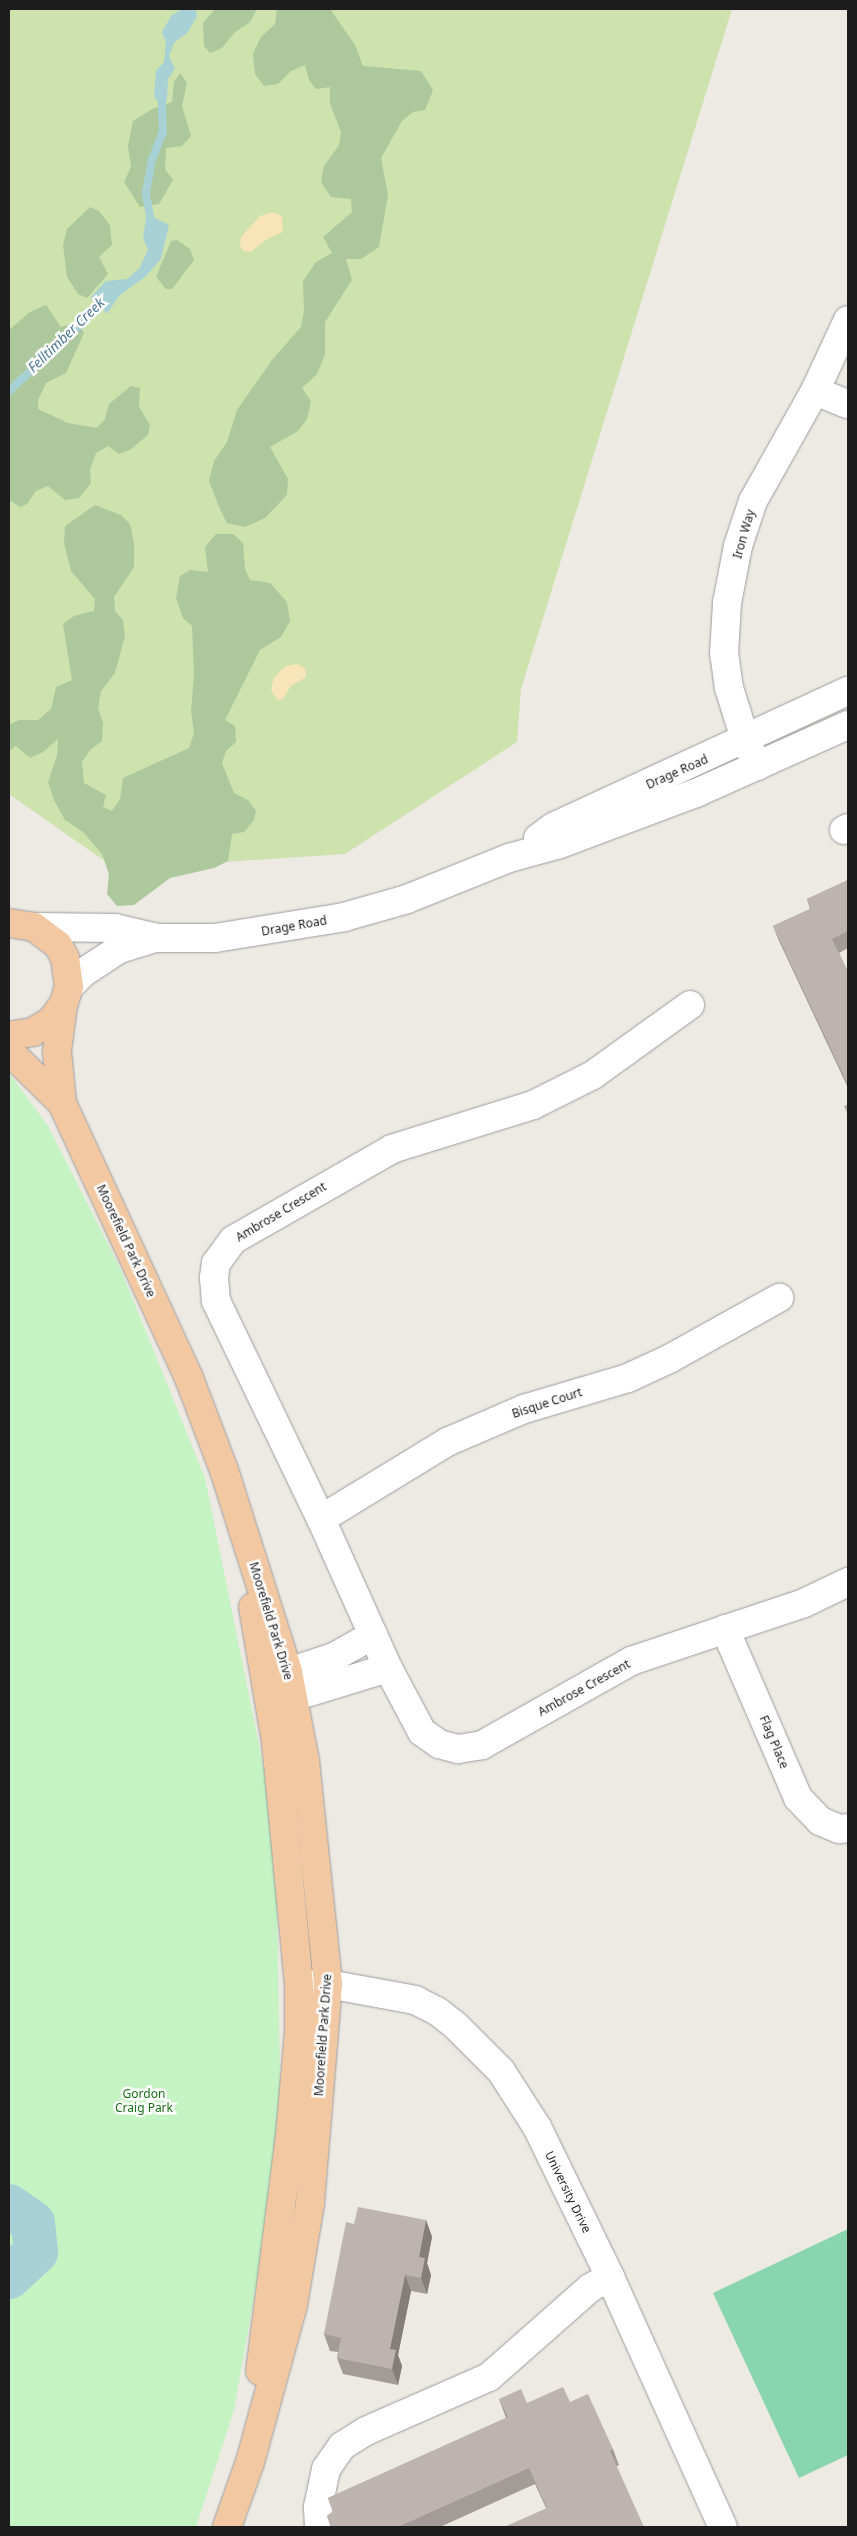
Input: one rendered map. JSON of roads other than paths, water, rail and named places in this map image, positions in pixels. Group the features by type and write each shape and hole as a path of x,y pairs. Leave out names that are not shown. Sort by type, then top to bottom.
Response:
{"main road":[{"path":"18,921 58,945 67,965 66,996 57,1051 62,1103"},
{"path":"9,1036 33,1032 51,1021 66,996"},
{"path":"9,1051 62,1103"},
{"name":"Moorefield Park Drive","path":"62,1103 189,1378 250,1549 250,1589 283,1687 313,1822 328,1984 310,2204 293,2305 250,2462 227,2527"},
{"name":"Moorefield Park Drive","path":"250,2462 290,2135 299,2031 299,1985 276,1742 283,1687"}],"street":[{"name":"Iron Way","path":"758,766 745,739 729,688 724,654 727,603 753,501 815,391 848,320"},
{"path":"815,391 848,404"},
{"name":"Drage Road","path":"510,858 553,828 848,691"},
{"name":"Drage Road","path":"18,921 115,928 157,938 215,938 344,917 406,899 510,858 560,844 758,766 848,725"},
{"name":"Drage Road","path":"66,996 90,968 119,949 157,938"},
{"name":"Ambrose Crescent","path":"690,1005 593,1075 533,1105 392,1149 233,1240 222,1253 214,1278 216,1301 322,1519 388,1668 428,1738 448,1747 471,1748 631,1661 804,1603 848,1582"},
{"name":"Bisque Court","path":"322,1519 446,1442 524,1409 628,1378 671,1358 779,1298"},
{"name":"Flag Place","path":"725,1629 798,1798 820,1822 839,1829 848,1828"},
{"path":"283,1687 373,1635"},
{"path":"283,1687 388,1668"},
{"name":"University Drive","path":"299,1985 328,1984 415,2000 437,2011 478,2046 501,2071 537,2127 610,2277 723,2527"},
{"path":"319,2527 318,2507 326,2469 342,2446 366,2431 490,2377 590,2288 610,2277"}],"water":[{"path":"182,9 195,9 197,16 188,32 174,43 169,56 175,69 168,79 167,99 160,105 154,96 156,71 164,62 166,43 162,32 171,16"},
{"path":"153,217 169,225 161,259 145,277 119,296 107,314 91,297 106,281 127,279 139,269 148,250 143,238 146,218"}],"waterway":[{"name":"Felltimber Creek","path":"152,228 146,193 152,160 163,132 162,95"},
{"name":"Felltimber Creek","path":"9,391 84,321 103,298"},
{"name":"Felltimber Creek","path":"9,2206 33,2223 36,2252 9,2277"}],"park label":[{"name":"Gordon Craig Park","path":"144,2101"}]}
